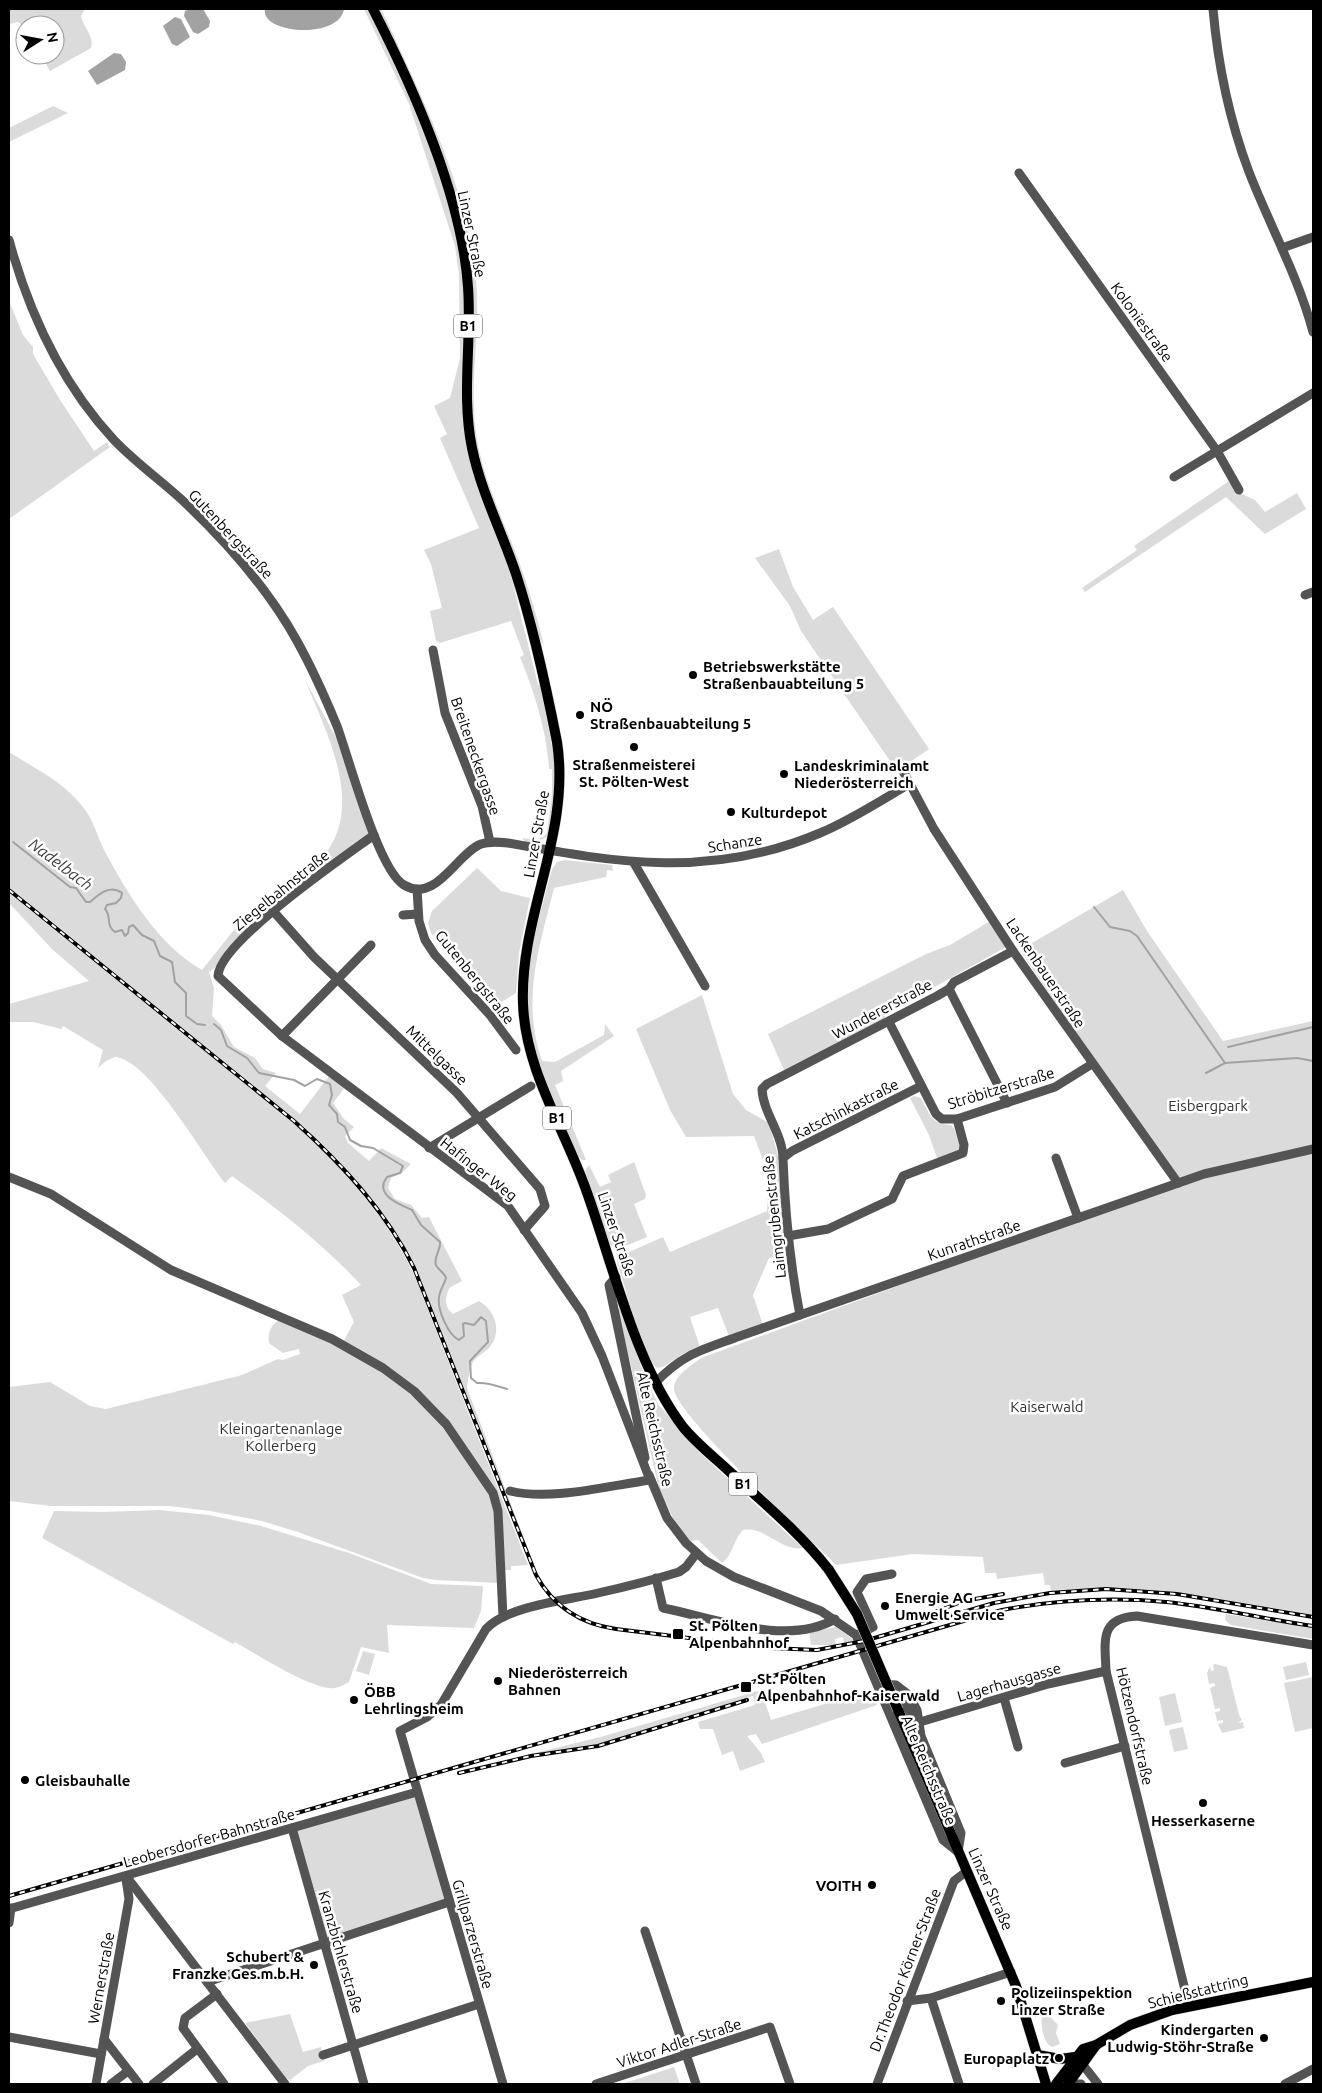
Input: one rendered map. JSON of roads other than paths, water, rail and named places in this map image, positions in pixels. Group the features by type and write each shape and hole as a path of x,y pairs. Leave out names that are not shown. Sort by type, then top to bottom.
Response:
{"main road":[{"name":"Linzer Straße","path":"373,9 430,136 446,182 461,240 469,288 466,387 472,446 482,484 516,572 526,606 558,749 560,799 551,851 525,966 523,1002 525,1026 536,1072 578,1167 655,1383 671,1410 697,1442 764,1503 829,1570 858,1614 958,1852 1011,1972 1046,2084"},
{"name":"Schießstattring","path":"1056,2084 1096,2045 1130,2025 1189,2006 1313,1983"},
{"path":"1038,2056 1079,2061"},
{"name":"Schießstattring","path":"1068,2084 1079,2061"}],"street":[{"path":"1213,9 1218,60 1229,111 1250,174 1298,282 1313,332"},
{"name":"Koloniestraße","path":"1019,173 1217,452 1239,490"},
{"path":"1282,248 1313,237"},
{"name":"Gutenbergstraße","path":"9,240 34,317 56,359 94,415 124,450 182,500 237,557 266,592 296,639 333,718 374,835 393,876 403,885 418,889 418,914 423,934 429,947 490,1015 516,1050"},
{"path":"1174,477 1313,393"},
{"name":"Breiteneckergasse","path":"433,650 445,713 482,806 490,842"},
{"name":"Lackenbauerstraße","path":"903,772 934,829 1013,951 1178,1183"},
{"name":"Schanze","path":"551,851 634,863 660,864 704,862 748,856 782,848 836,826 909,784"},
{"name":"Ziegelbahnstraße","path":"218,976 221,965 239,942 314,879 374,835"},
{"path":"418,889 436,883 469,852 490,842 508,842 551,851"},
{"path":"634,863 706,986"},
{"name":"Mittelgasse","path":"274,912 305,948 337,980 457,1093 540,1189 544,1197 545,1206 541,1213 524,1230"},
{"path":"403,915 418,914"},
{"path":"282,1036 371,945"},
{"name":"Wundererstraße","path":"762,1089 767,1084 889,1022 949,989 954,982 1013,951"},
{"name":"Hafinger Weg","path":"218,976 282,1036 508,1206 582,1313 650,1480"},
{"path":"949,989 1008,1103"},
{"path":"889,1022 921,1086"},
{"name":"Ströbitzerstraße","path":"921,1086 936,1114 942,1119 956,1119 1055,1087 1092,1064"},
{"path":"429,1148 531,1086"},
{"name":"Katschinkastraße","path":"783,1158 792,1151 921,1086"},
{"name":"Laimgrubenstraße","path":"762,1089 762,1098 775,1126 783,1158 788,1236 800,1315"},
{"path":"788,1236 828,1229 892,1199 903,1176 963,1153 964,1145 956,1119"},
{"name":"Kunrathstraße","path":"655,1383 687,1356 800,1315 1178,1183 1226,1168 1313,1149"},
{"path":"1056,1158 1078,1218"},
{"path":"9,1176 51,1194 172,1270 332,1339 383,1368 414,1391 446,1424 489,1486 496,1500 503,1617 554,1600 596,1594 679,1572 686,1567 696,1554"},
{"name":"Alte Reichsstraße","path":"616,1277 609,1285 650,1480 667,1518 696,1554 715,1568 812,1607 835,1619 856,1635 878,1684 887,1704 943,1840 958,1852 961,1833 921,1736 920,1722 909,1695 896,1685 878,1684"},
{"path":"617,1398 633,1395"},
{"path":"510,1491 527,1495 545,1494 650,1480"},
{"path":"856,1635 873,1627 857,1592 866,1579 892,1574"},
{"path":"656,1578 663,1608 731,1624 786,1631 821,1625 835,1619"},
{"name":"Grillparzerstraße","path":"503,1617 495,1620 486,1628 441,1705 427,1717 400,1732 503,2084"},
{"name":"Hötzendorfstraße","path":"1189,2006 1106,1671 1105,1643 1109,1627 1115,1620 1125,1617 1165,1620 1313,1645"},
{"name":"Lagerhausgasse","path":"920,1722 1048,1684 1106,1671"},
{"path":"1004,1698 1018,1747"},
{"name":"Alte Reichsstraße","path":"887,1704 905,1704 913,1718 920,1722"},
{"path":"1065,1763 1125,1746"},
{"name":"Leobersdorfer Bahnstraße","path":"10,1908 416,1792"},
{"name":"Kranzbichlerstraße","path":"292,1828 364,2084"},
{"name":"Dr.Theodor Körner-Straße","path":"877,2084 907,2001 956,1878 967,1871"},
{"path":"126,1876 285,2084"},
{"name":"Wernerstraße","path":"96,2084 130,1898 126,1876"},
{"path":"207,1982 449,1902"},
{"path":"9,1923 10,1908"},
{"path":"645,1931 696,2084"},
{"path":"907,2001 931,1998 1011,1972"},
{"path":"217,1994 186,2018 183,2028 224,2084"},
{"path":"931,1998 959,2084"},
{"path":"323,2055 479,2004"},
{"name":"Viktor Adler-Straße","path":"596,2084 770,2027 790,2084"},
{"path":"9,2036 101,2054"},
{"path":"104,2039 139,2084"},
{"path":"153,2084 197,2049"},
{"path":"1079,2061 1098,2084"},
{"path":"1285,2084 1313,2070"},
{"path":"111,2084 128,2071"},
{"path":"1076,2084 1081,2084"}],"waterway":[{"name":"Nadelbach","path":"13,842 70,887 76,888 86,902 90,902 105,891 113,889 122,893 121,898 116,903 107,905 105,909 110,926 115,932 122,930 125,936 128,933 129,927 133,925 142,935 154,941 160,956 172,962 175,982 186,993 186,1016 197,1024 205,1025"},
{"path":"1094,907 1110,927 1130,931 1137,936 1225,1063 1297,1058 1313,1061"},
{"name":"Nadelbach","path":"214,1024 221,1030 227,1046 247,1058 259,1073 294,1080 305,1086 317,1079 330,1084 332,1095 329,1105 337,1114 338,1122 345,1127 350,1140 361,1146 373,1148 403,1166 400,1173 387,1177 383,1189 390,1198 412,1210 421,1225 440,1242 435,1263 446,1278 439,1297 444,1321 451,1333 459,1340 464,1336 463,1324 474,1325 481,1317 486,1321 488,1342 470,1361 471,1378 477,1383 507,1389"},
{"path":"1228,1047 1313,1027"},
{"path":"1206,1073 1225,1063"}],"railway":[{"path":"9,890 294,1121 329,1154 376,1208 403,1247 414,1268 536,1575 551,1596 569,1612 591,1623 616,1629 770,1648 817,1650 864,1641 994,1603 1050,1593 1106,1589 1177,1594 1313,1617"},
{"path":"924,1616 964,1601 1003,1594"},
{"path":"9,1896 1002,1610 1084,1600 1145,1600 1203,1607 1313,1626"},
{"path":"459,1773 531,1756 598,1746 747,1700"}],"place":[{"name":"Betriebswerkstätte Straßenbauabteilung 5","path":"693,675"},
{"name":"NÖ Straßenbauabteilung 5","path":"580,715"},
{"name":"Straßenmeisterei St. Pölten-West","path":"634,747"},
{"name":"Landeskriminalamt Niederösterreich","path":"784,774"},
{"name":"Kulturdepot","path":"731,812"},
{"name":"Energie AG Umwelt Service","path":"885,1606"},
{"name":"St. Pölten Alpenbahnhof","path":"678,1634"},
{"name":"Niederösterreich Bahnen","path":"498,1681"},
{"name":"St. Pölten Alpenbahnhof-Kaiserwald","path":"746,1687"},
{"name":"ÖBB Lehrlingsheim","path":"354,1700"},
{"name":"Gleisbauhalle","path":"25,1780"},
{"name":"Hesserkaserne","path":"1203,1803"},
{"name":"VOITH","path":"872,1885"},
{"name":"Schubert & Franzke Ges.m.b.H.","path":"314,1965"},
{"name":"Polizeiinspektion Linzer Straße","path":"1001,2001"},
{"name":"Kindergarten Ludwig-Stöhr-Straße","path":"1264,2038"},
{"name":"Europaplatz","path":"1059,2058"}],"park label":[{"name":"Eisbergpark","path":"1208,1105"},
{"name":"Kaiserwald","path":"1047,1406"},
{"name":"Kleingartenanlage Kollerberg","path":"281,1436"}]}
